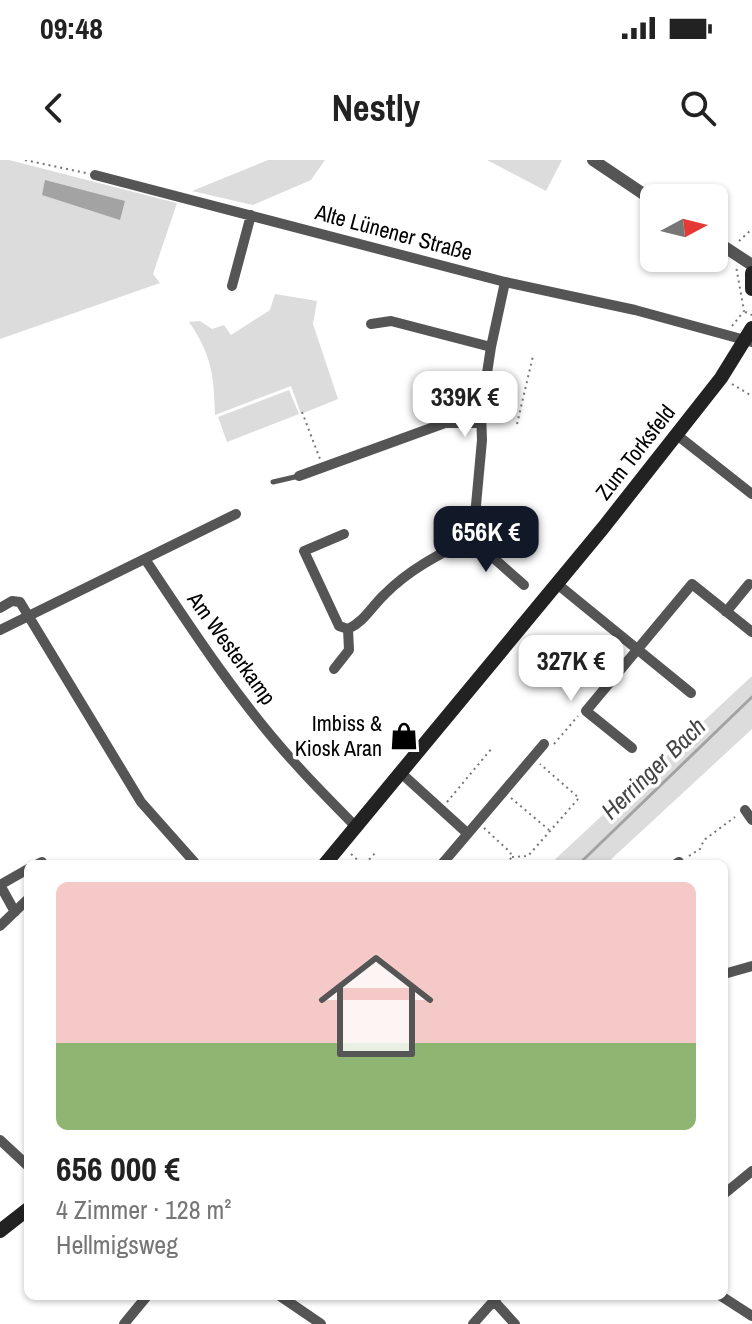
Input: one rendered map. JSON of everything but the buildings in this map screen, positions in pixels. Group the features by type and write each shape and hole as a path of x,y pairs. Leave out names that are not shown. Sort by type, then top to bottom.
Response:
{"main road":[{"path":"752,273 752,289"},
{"name":"Zum Torksfeld","path":"328,860 677,435 750,337"},
{"path":"0,1231 24,1212"}],"street":[{"path":"593,160 640,192"},
{"name":"Alte Lünener Straße","path":"95,175 505,282 635,310 727,335 750,337"},
{"path":"232,286 251,215"},
{"path":"729,249 746,261"},
{"path":"344,534 304,551 339,626 348,629 358,625 385,594 419,565 471,538 491,347 505,282"},
{"path":"371,324 391,321 491,347"},
{"path":"299,476 445,423 481,423"},
{"path":"677,435 752,494"},
{"path":"0,630 236,514"},
{"path":"471,538 524,585"},
{"name":"Am Westerkamp","path":"145,559 263,726 356,827"},
{"path":"556,583 691,693"},
{"path":"632,748 586,711 692,584 752,632"},
{"path":"726,612 749,584"},
{"path":"0,608 16,601 27,615 141,802 192,860"},
{"path":"334,669 349,650 348,629"},
{"path":"445,860 533,758 547,746"},
{"path":"401,773 467,833"},
{"path":"745,810 752,820"},
{"path":"15,912 0,885 24,871"},
{"path":"0,926 24,903"},
{"path":"728,973 752,966"},
{"path":"0,1140 24,1162"},
{"path":"728,1191 752,1171"},
{"path":"124,1324 144,1300"},
{"path":"286,1300 321,1324"},
{"path":"473,1324 494,1300"},
{"path":"497,1300 515,1324"},
{"path":"727,1300 752,1316"}],"lane":[{"path":"273,482 299,476"}],"path":[{"path":"25,160 95,175"},
{"path":"729,249 752,229"},
{"path":"727,335 744,311 735,268 746,261"},
{"path":"744,311 752,315"},
{"path":"517,424 533,356"},
{"path":"721,378 752,396"},
{"path":"302,412 323,467"},
{"path":"547,746 586,711"},
{"path":"441,809 492,748"},
{"path":"509,860 528,856 579,798 533,758"},
{"path":"503,792 550,831"},
{"path":"682,860 700,849 704,840 745,810"},
{"path":"477,822 512,857"},
{"path":"341,845 358,860"},
{"path":"367,860 376,852"}],"shaded area":[{"path":"0,160 177,203 153,274 160,283 0,339"},
{"path":"268,160 325,160 311,180 253,205 192,191"},
{"path":"487,160 562,160 546,191"},
{"path":"45,180 125,201 120,220 42,195"},
{"path":"275,294 317,301 313,324 338,399 301,414 291,386 215,415 210,367 203,345 189,322 200,321 212,329 224,325 231,335 270,310"},
{"path":"289,390 299,414 227,442 218,417"},
{"path":"752,676 752,729 610,860 554,860"}],"waterway":[{"name":"Herringer Bach","path":"583,860 752,697"}],"place":[{"name":"Imbiss & Kiosk Aran","path":"404,736"}]}
